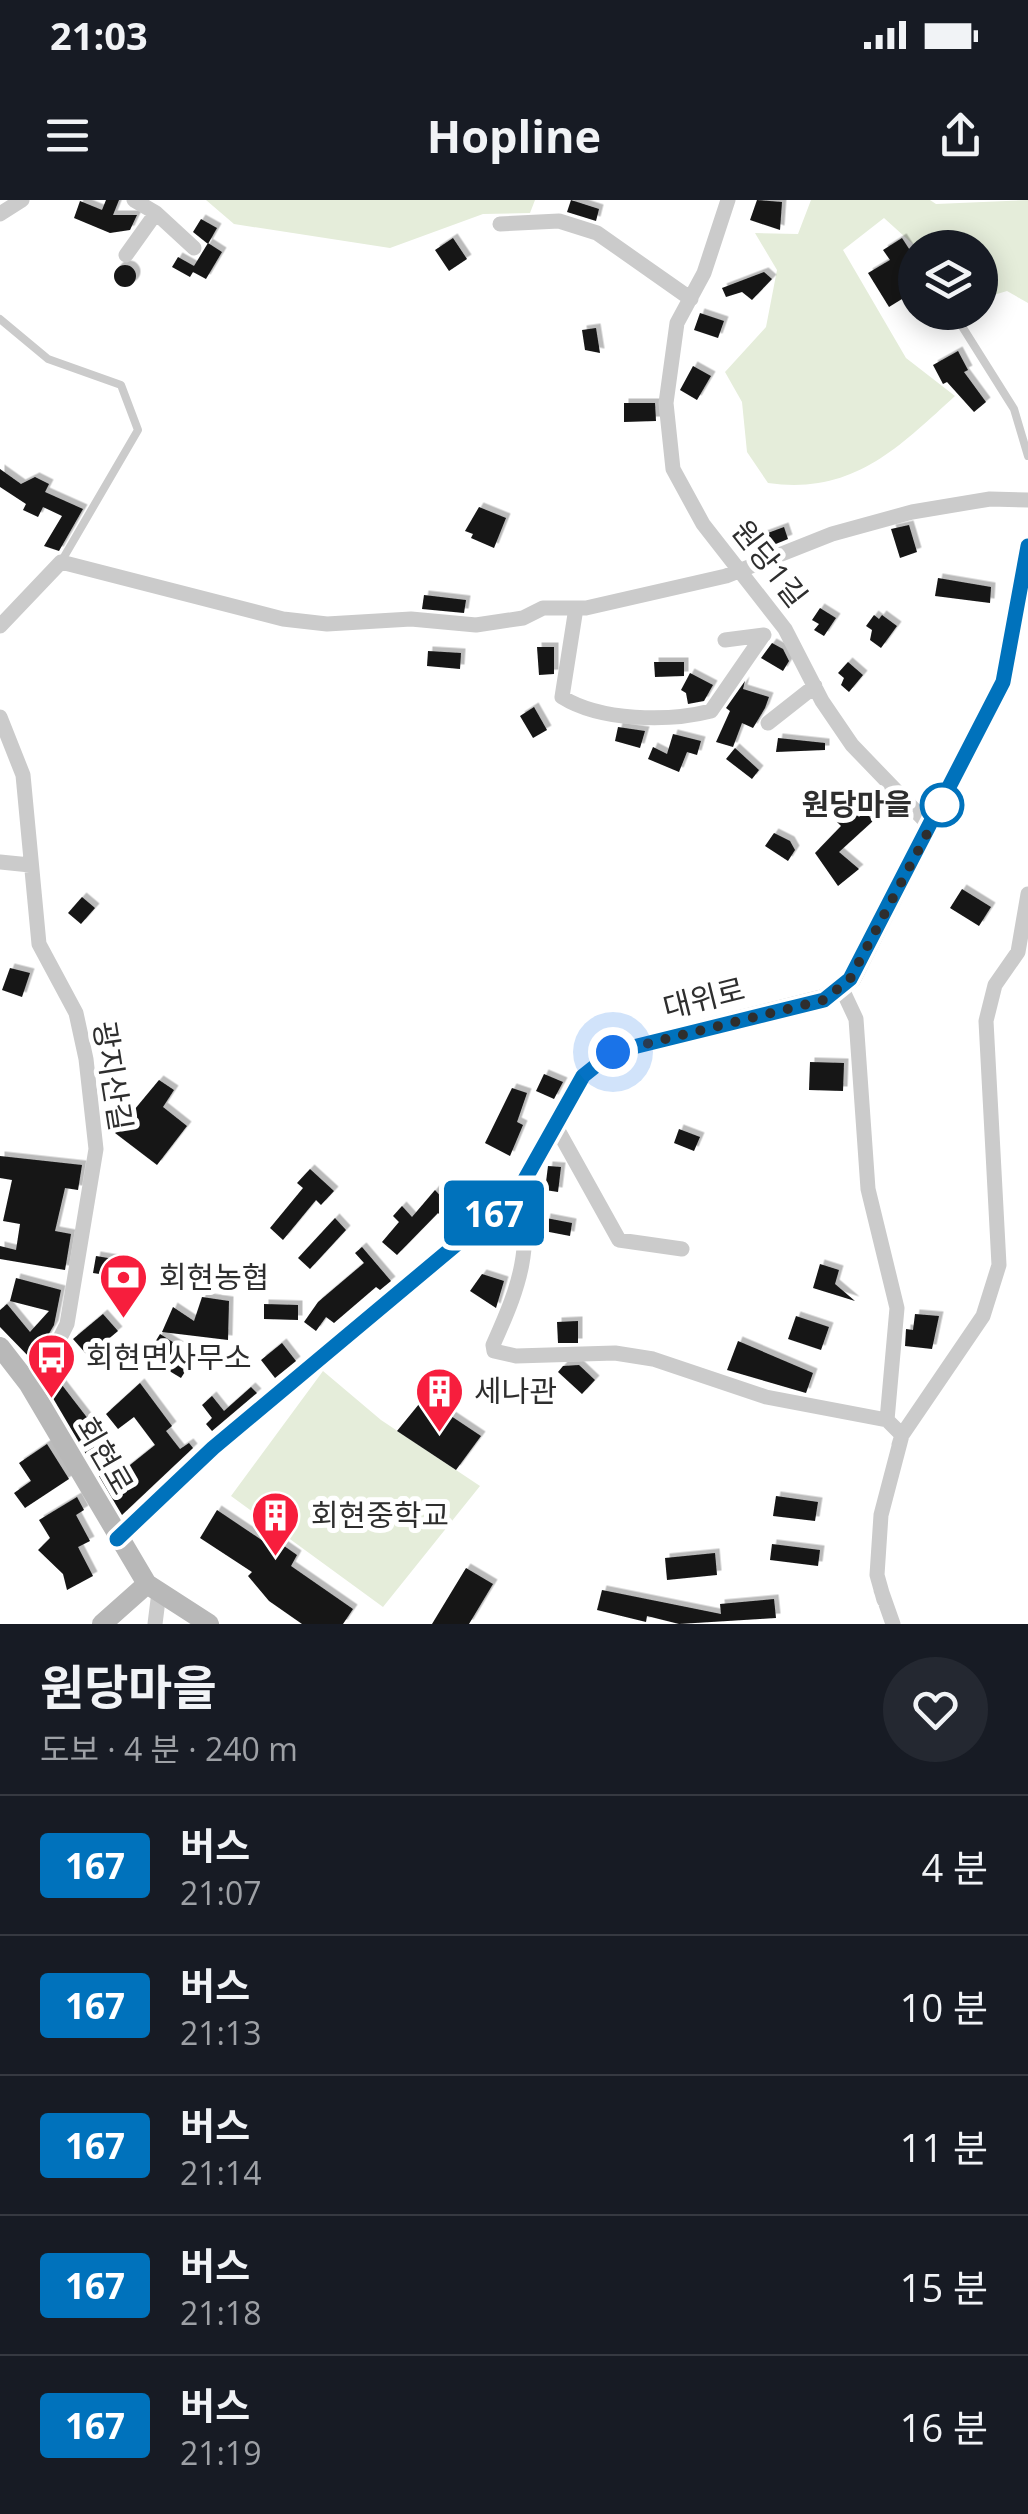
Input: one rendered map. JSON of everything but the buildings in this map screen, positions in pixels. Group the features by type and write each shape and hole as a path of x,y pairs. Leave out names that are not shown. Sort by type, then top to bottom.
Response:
{"street":[{"path":"0,214 22,200"},
{"path":"134,200 156,213 194,248"},
{"name":"원당1길","path":"728,200 677,323 666,403 673,469 684,492 738,570 779,622 852,746 932,827"},
{"path":"126,255 156,213"},
{"path":"500,224 559,221 597,233 690,299"},
{"path":"0,626 61,562 283,618 327,624 392,619 476,625 523,618 542,608 576,608 738,570 832,534 912,512 990,498 1028,500"},
{"path":"886,1420 898,1308 868,1189 856,1019 841,987 850,979 932,827 1003,682 1028,546"},
{"path":"576,608 562,697 576,706 628,715 688,717 711,711 762,637 779,622"},
{"path":"725,640 762,637"},
{"path":"768,723 815,686"},
{"name":"광지산길","path":"0,717 23,775 40,944 76,1013 86,1060 96,1149 67,1324 48,1362 28,1384"},
{"path":"0,862 30,865"},
{"path":"894,1624 878,1578 882,1514 902,1435 983,1316 1000,1265 986,1021 996,985 1018,952 1028,894"},
{"name":"대위로","path":"117,1539 213,1448 427,1264 477,1228 524,1181 583,1076 613,1052 824,1000 841,987"},
{"path":"555,1125 619,1240 682,1249"},
{"path":"524,1181 528,1246 518,1287 492,1344 494,1351 516,1356 615,1352 653,1359 766,1397 886,1420 902,1435"},
{"name":"회현로","path":"0,1347 28,1384 117,1539 153,1588 209,1624"},
{"path":"102,1624 153,1588"},
{"path":"153,1588 156,1624"}],"lane":[{"path":"0,319 48,359 120,385 138,430 61,562"},
{"path":"964,330 1014,409 1028,456"}],"green space":[{"path":"206,200 535,200 530,213 483,214 390,248 234,224"},
{"path":"811,200 930,200 936,204 1028,200 1028,303 1007,291 998,294 998,230 898,231 884,218 843,250 906,358 955,396 913,434 871,464 849,475 798,485 768,483 747,452 742,402 725,372 766,327 777,270 755,233 798,234"},
{"path":"323,1371 381,1420 480,1486 383,1607 231,1496"}],"bus line":[{"name":"167","path":"117,1539 213,1448 427,1264 507,1202 524,1181 583,1076 613,1052 824,1000 850,979 932,827 1003,682 1028,546"}],"place":[{"name":"원당마을","path":"942,805"},
{"name":"회현농협","path":"124,1320"},
{"name":"회현면사무소","path":"51,1400"},
{"name":"세나관","path":"439,1434"},
{"name":"회현중학교","path":"276,1558"}],"route":[{"path":"613,1052 824,1000 850,979 946,798 942,805"}]}
